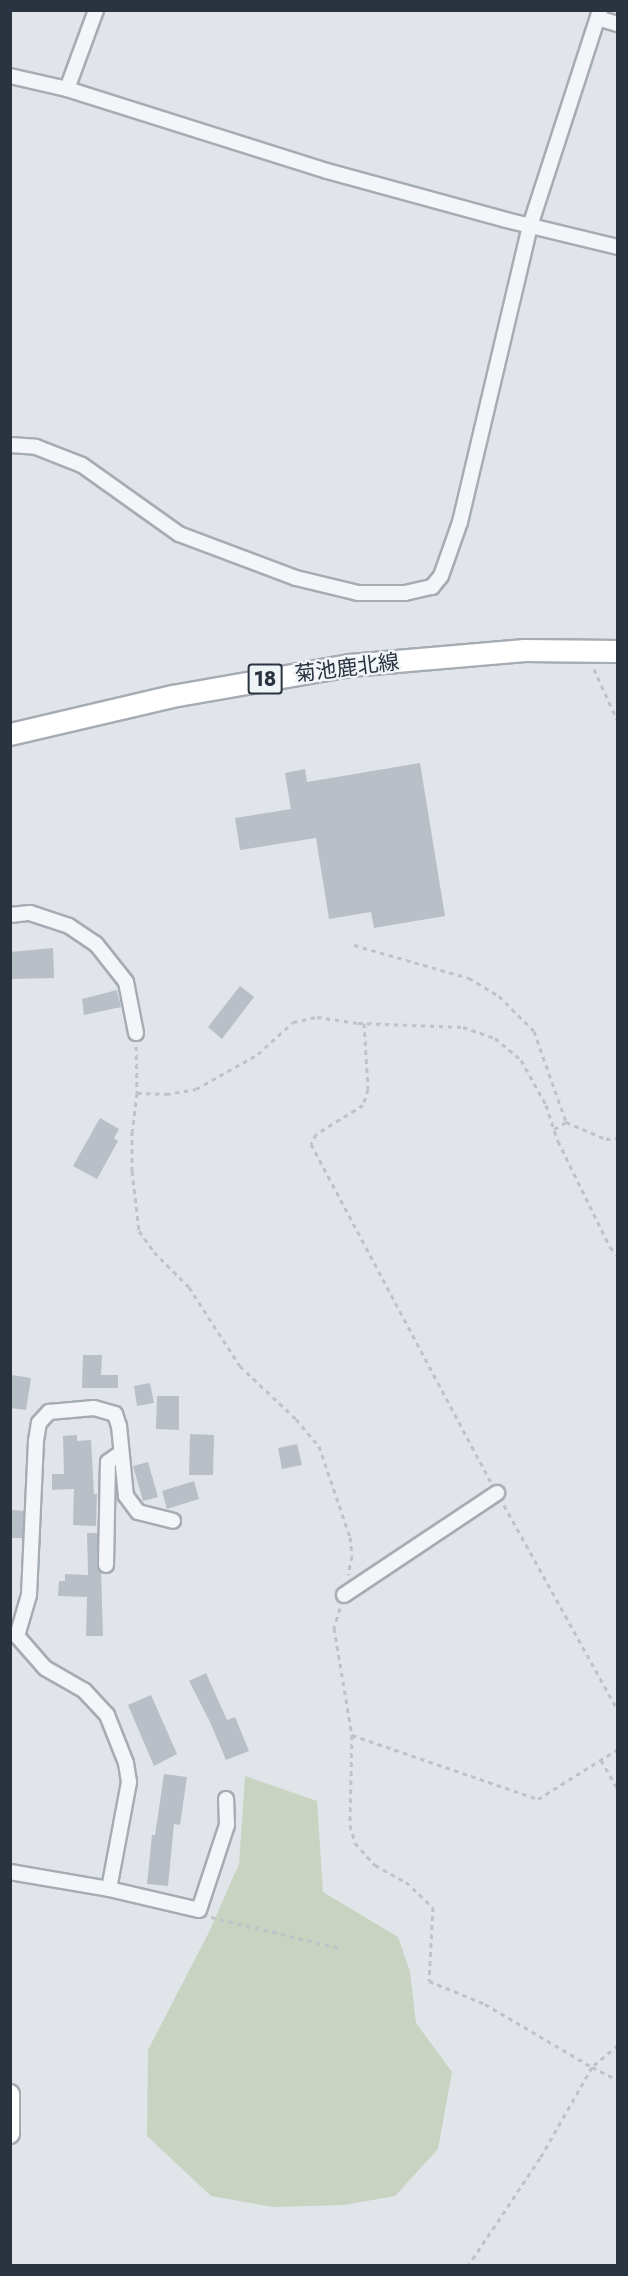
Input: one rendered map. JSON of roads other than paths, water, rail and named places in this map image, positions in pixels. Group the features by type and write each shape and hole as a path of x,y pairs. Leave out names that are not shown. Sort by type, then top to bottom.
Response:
{"main road":[{"name":"菊池鹿北線","path":"10,734 172,696 350,664 524,650 618,651"}],"street":[{"path":"67,89 96,10"},
{"path":"10,445 36,447 82,465 179,534 296,578 358,593 405,593 432,587 441,576 460,522 530,226 599,14 618,24"},
{"path":"10,76 67,89 327,171 530,226 618,247"},
{"path":"10,915 30,913 69,926 96,944 126,982 136,1033"},
{"path":"109,1888 129,1782 126,1763 107,1715 85,1691 45,1668 14,1636 28,1595 36,1441 39,1423 49,1412 70,1408 94,1408 115,1414 126,1496 138,1512 172,1521"},
{"path":"105,1565 108,1462 121,1453"},
{"path":"345,1595 497,1492"},
{"path":"10,1872 109,1888 199,1910 227,1825 226,1799"},
{"path":"10,2094 10,2134"}]}
